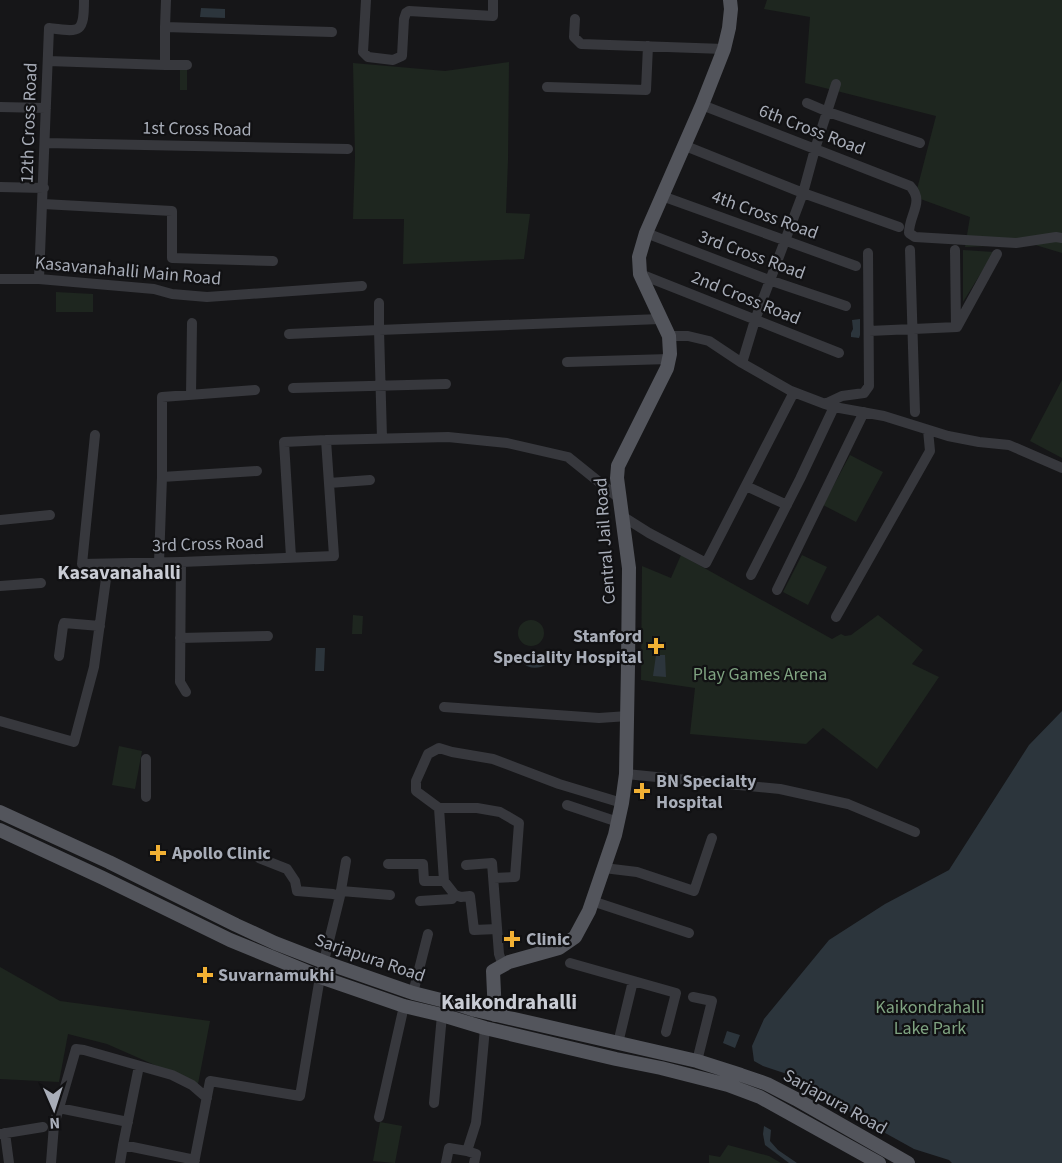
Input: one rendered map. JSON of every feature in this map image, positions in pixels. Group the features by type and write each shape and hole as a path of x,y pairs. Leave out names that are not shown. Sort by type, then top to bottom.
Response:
{"main road":[{"name":"Central Jail Road","path":"503,966 509,962 559,948 575,937 589,910 615,835 626,774 628,716 629,568 619,498 618,466 667,368 670,354 669,336 640,274 639,257 646,233 724,49 729,28 730,0"},
{"name":"Sarjapura Road","path":"0,812 109,862 236,925 324,962 413,993 495,1015 697,1061 766,1084 908,1163"},
{"name":"Sarjapura Road","path":"0,830 230,940 320,977 404,1006 485,1028 734,1087 760,1097 879,1163"},
{"path":"103,878 109,862"},
{"path":"495,1015 493,971 503,966"}],"street":[{"name":"12th Cross Road","path":"39,279 49,28 72,31 80,28 84,15 84,0"},
{"path":"165,65 166,0"},
{"path":"366,0 363,52 368,57 393,60 402,57 406,13 410,11 493,16 493,0"},
{"path":"575,19 574,38 581,44 724,49"},
{"path":"165,27 332,32"},
{"path":"547,87 646,90 648,46"},
{"path":"48,61 187,65"},
{"path":"742,363 769,280 803,194 836,84"},
{"path":"807,103 920,143"},
{"name":"6th Cross Road","path":"702,105 910,186 917,196 917,203 909,226 909,232 915,237 1016,243 1062,238"},
{"path":"0,107 46,108"},
{"name":"1st Cross Road","path":"45,143 348,149"},
{"path":"683,145 803,194 899,227"},
{"path":"0,187 44,188"},
{"name":"4th Cross Road","path":"662,196 856,266"},
{"path":"43,204 172,211 172,258 273,261"},
{"name":"3rd Cross Road","path":"646,233 769,280 846,306"},
{"path":"955,249 957,327"},
{"path":"910,250 915,412"},
{"path":"751,575 800,479 829,406 842,396 864,393 869,386 868,253"},
{"path":"957,327 997,254"},
{"name":"2nd Cross Road","path":"640,274 839,353"},
{"name":"Kasavanahalli Main Road","path":"0,279 39,279 154,289 172,294 207,297 362,286"},
{"path":"379,303 382,438"},
{"path":"289,334 660,319"},
{"path":"191,395 192,323"},
{"path":"868,331 957,327"},
{"path":"669,336 688,336 709,341 742,363 794,392 829,406 884,416 948,436 1009,445 1062,468"},
{"path":"567,362 669,359"},
{"path":"292,388 446,384"},
{"path":"159,562 162,397 255,390"},
{"path":"622,516 706,563 794,392"},
{"path":"777,590 864,412"},
{"path":"836,617 930,451 928,430"},
{"name":"3rd Cross Road","path":"95,435 82,564 334,556 329,483"},
{"path":"291,557 284,442 448,437 497,442 568,457 619,498"},
{"path":"326,440 329,483 370,480"},
{"path":"162,477 257,471"},
{"path":"746,486 787,505"},
{"path":"0,520 50,515"},
{"path":"181,562 180,682 186,692"},
{"path":"0,721 74,742 94,667 108,564"},
{"path":"0,586 41,583"},
{"path":"59,656 64,623 100,626"},
{"path":"180,638 268,636"},
{"path":"444,707 599,718 628,716"},
{"path":"494,878 515,877 519,823 500,812 477,808 439,808 416,791 416,781 428,754 439,748 493,759 551,781 622,803"},
{"path":"146,759 146,797"},
{"path":"626,774 780,789 848,804 915,832"},
{"path":"567,805 618,822"},
{"path":"439,808 444,881 455,895 470,896 474,930 497,929"},
{"path":"604,868 637,872 694,891 712,838"},
{"path":"259,858 287,868 295,881 297,891 390,895"},
{"path":"123,1145 195,1161 210,1081 300,1096 320,977 341,894 346,861"},
{"path":"466,865 492,862 499,954 503,966"},
{"path":"388,864 423,864 424,881 444,881"},
{"path":"420,901 452,898 455,895"},
{"path":"592,901 689,933"},
{"path":"413,993 428,934"},
{"path":"570,963 676,993 666,1032"},
{"path":"618,1043 633,981"},
{"path":"693,997 712,1001 697,1061"},
{"path":"379,1117 404,1006"},
{"path":"434,1103 442,1015"},
{"path":"466,1151 476,1123 485,1028"},
{"path":"51,1163 54,1125 76,1049 172,1075 192,1085 207,1098"},
{"path":"120,1163 139,1066"},
{"path":"59,1108 128,1122"},
{"path":"9,1163 2,1134 43,1127"},
{"path":"446,1163 449,1148 476,1154 474,1163"}],"green space":[{"path":"767,0 1062,0 1062,253 1032,244 965,247 970,217 915,197 936,116 805,83 810,17 764,9"},
{"path":"509,62 506,213 530,214 524,259 403,264 404,219 353,219 355,157 353,63 445,71"},
{"path":"180,69 187,69 187,90 180,90"},
{"path":"963,250 994,252 963,302"},
{"path":"56,292 93,294 93,312 56,312"},
{"path":"1062,380 1062,458 1030,441"},
{"path":"850,455 883,472 856,522 823,505"},
{"name":"Play Games Arena","path":"681,555 832,639 841,634 851,635 878,615 923,650 912,664 939,677 877,769 823,728 806,744 690,734 695,688 641,680 642,566 671,578"},
{"path":"802,555 827,567 808,605 783,592"},
{"path":"353,615 363,616 362,634 352,634"},
{"path":"531,620 540,624 544,633 540,642 531,646 522,642 518,633 522,624"},
{"path":"119,746 142,751 135,789 112,785"},
{"path":"0,967 60,1001 210,1021 198,1084 107,1044 68,1034 59,1082 0,1079"},
{"path":"380,1122 402,1126 395,1163 373,1161"},
{"path":"728,1145 769,1156 781,1163 709,1163 709,1155 720,1157"}],"shaded area":[{"path":"201,8 225,9 225,18 200,17"},
{"path":"860,319 859,338 851,337 852,320"},
{"path":"316,648 325,648 324,671 315,671"},
{"path":"531,653 547,655 547,664 533,668 520,661 520,657"},
{"path":"656,655 665,655 666,677 653,676"},
{"name":"Kaikondrahalli Lake Park","path":"1062,711 1062,1163 952,1163 914,1149 869,1124 796,1077 754,1061 752,1046 764,1019 829,940 885,904 949,870 1029,745"},
{"path":"727,1031 740,1035 735,1048 723,1043"},
{"path":"764,1126 771,1130 770,1141 778,1150 797,1163 789,1163 765,1145"}],"place":[{"name":"Stanford Speciality Hospital","path":"656,646"},
{"name":"BN Specialty Hospital","path":"642,791"},
{"name":"Apollo Clinic","path":"158,853"},
{"name":"Clinic","path":"512,939"},
{"name":"Suvarnamukhi","path":"205,975"}],"district":[{"name":"Kasavanahalli","path":"119,573"},
{"name":"Kaikondrahalli","path":"509,1002"}]}
